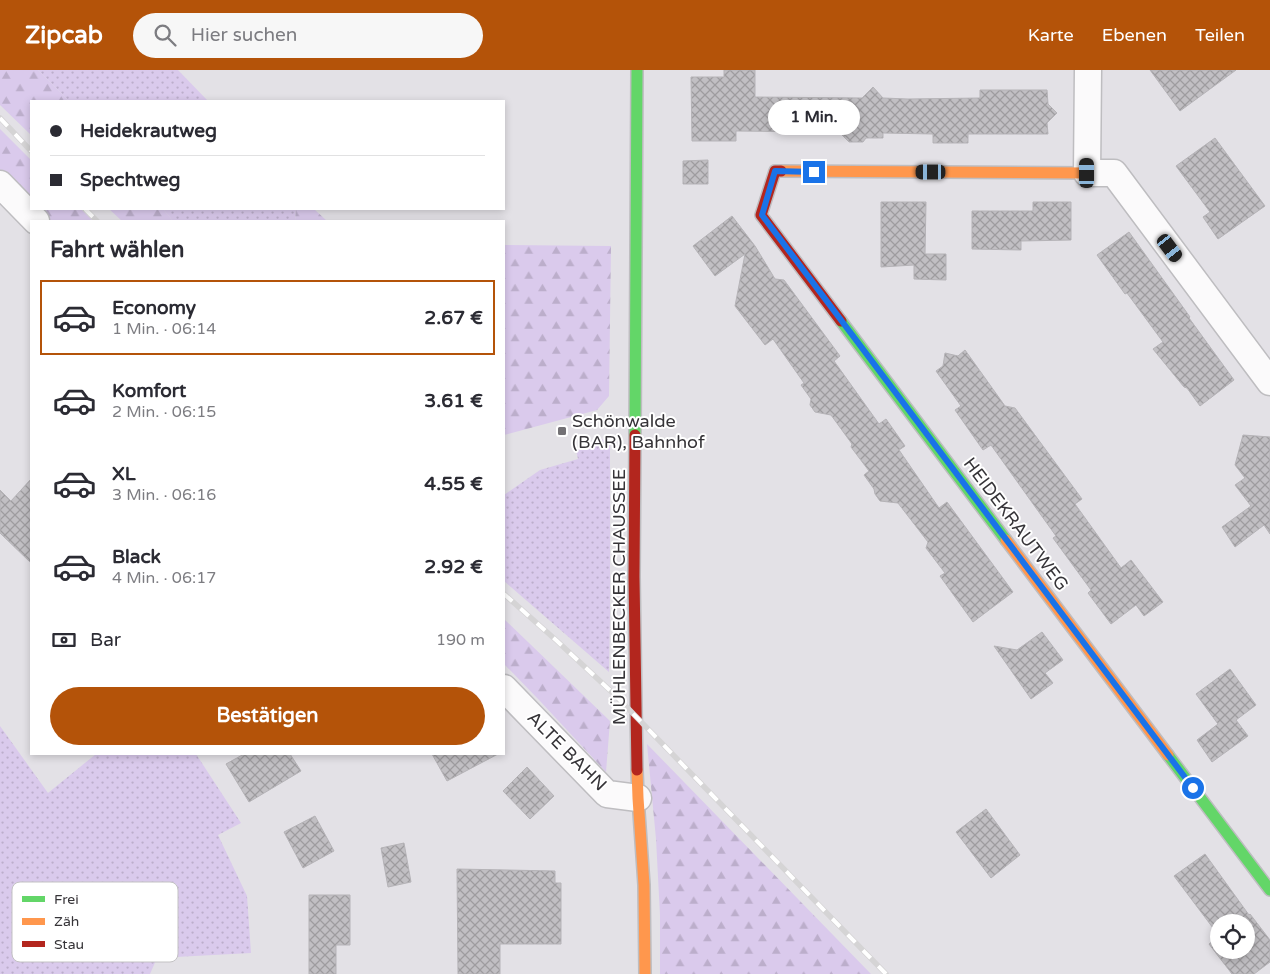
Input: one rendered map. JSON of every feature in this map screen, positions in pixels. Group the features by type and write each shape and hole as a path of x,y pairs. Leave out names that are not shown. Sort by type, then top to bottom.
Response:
{"street":[{"name":"MÜHLENBECKER CHAUSSEE","path":"637,70 638,202 634,577 638,798 644,885 644,974"},
{"path":"1088,70 1087,173 1114,173 1270,382"},
{"name":"HEIDEKRAUTWEG","path":"1087,173 775,171 762,215 1270,890"},
{"path":"0,184 35,220"},
{"name":"ALTE BAHN","path":"505,689 607,794 638,798"}],"green space":[{"path":"0,70 38,70 68,100 30,100 30,134 0,105"},
{"path":"38,70 178,70 207,100 68,100"},
{"path":"0,129 30,159 30,207 0,176"},
{"path":"33,210 82,210 92,220 43,220"},
{"path":"110,210 164,210 172,220 121,220"},
{"path":"164,210 296,210 295,220 172,220"},
{"path":"296,210 315,210 326,220 295,220"},
{"path":"505,245 611,246 609,396 597,410 505,435"},
{"path":"597,436 610,444 609,672 505,582 505,494 540,470 578,459 576,450 596,443"},
{"path":"505,620 610,721 606,772 505,665"},
{"path":"0,726 48,793 95,755 197,755 241,823 218,835 247,896 251,953 178,957 178,882 12,882 12,962 155,962 150,974 0,974"},
{"path":"647,744 871,974 660,974 660,915 656,839"}],"building":[{"path":"724,70 755,70 755,97 862,98 873,87 883,98 908,99 980,98 980,90 1047,90 1048,104 1057,113 1047,123 1048,134 968,134 968,143 933,143 933,134 883,133 883,138 866,138 863,142 849,142 839,132 736,131 736,141 692,141 691,77 724,77"},
{"path":"1150,70 1236,70 1180,111"},
{"path":"1215,138 1265,206 1218,239 1203,217 1210,212 1176,166"},
{"path":"708,160 708,184 683,184 683,161"},
{"path":"881,202 926,202 925,254 946,254 946,280 914,279 914,265 881,267"},
{"path":"1033,202 1071,202 1071,240 1021,241 1021,250 972,249 972,211 1033,211"},
{"path":"732,216 755,246 775,279 784,280 840,356 834,361 879,424 886,419 905,446 899,450 939,508 947,502 1013,592 973,622 940,576 945,573 926,548 928,542 898,503 880,501 864,475 869,471 831,415 815,412 810,405 811,399 801,385 804,383 773,339 765,345 735,306 745,254 715,276 693,246"},
{"path":"1129,232 1234,380 1200,406 1153,349 1163,342 1097,255"},
{"path":"965,350 1005,406 1015,408 1082,499 1075,504 1121,568 1131,560 1163,602 1144,616 1136,605 1111,624 1088,593 1091,590 1053,538 1056,536 991,445 983,450 955,410 961,406 936,371 943,366 945,353 958,356"},
{"path":"1243,435 1270,437 1270,534 1264,525 1235,547 1222,527 1251,506 1235,485 1245,478 1235,465"},
{"path":"30,480 30,562 0,533 0,490 11,501"},
{"path":"1042,632 1063,660 1045,673 1053,683 1031,699 994,646 1017,650"},
{"path":"1230,669 1256,705 1236,720 1248,736 1212,762 1197,740 1218,724 1196,694"},
{"path":"242,755 291,755 301,771 249,802 226,764"},
{"path":"433,755 496,755 447,781"},
{"path":"527,767 554,796 530,819 503,791"},
{"path":"986,809 1020,855 991,878 956,832"},
{"path":"315,816 334,851 303,868 284,832"},
{"path":"404,843 411,882 388,887 381,848"},
{"path":"1205,854 1248,914 1210,914 1210,924 1174,876"},
{"path":"457,869 555,871 555,883 561,883 561,944 500,944 500,974 458,974"},
{"path":"309,895 350,895 350,945 336,945 336,974 309,974"},
{"path":"1255,920 1270,940 1270,962 1254,974 1232,974 1220,959 1255,959"}],"railway":[{"path":"0,118 30,150"},
{"path":"86,210 96,220"},
{"path":"505,595 615,695 886,974"}],"traffic: fast":[{"path":"635,435 637,70"},
{"path":"841,321 1006,540"},
{"path":"1168,755 1270,890"}],"traffic: slow":[{"path":"781,171 1087,173"},
{"path":"1006,540 1168,755"},
{"path":"637,770 644,885 645,974"}],"traffic: jam":[{"path":"781,171 775,171 761,215 841,321"},
{"path":"635,435 634,577 637,770"}],"place":[{"name":"Schönwalde (BAR), Bahnhof","path":"562,431"}],"route":[{"path":"814,172 775,171 762,215 1193,788"}]}
